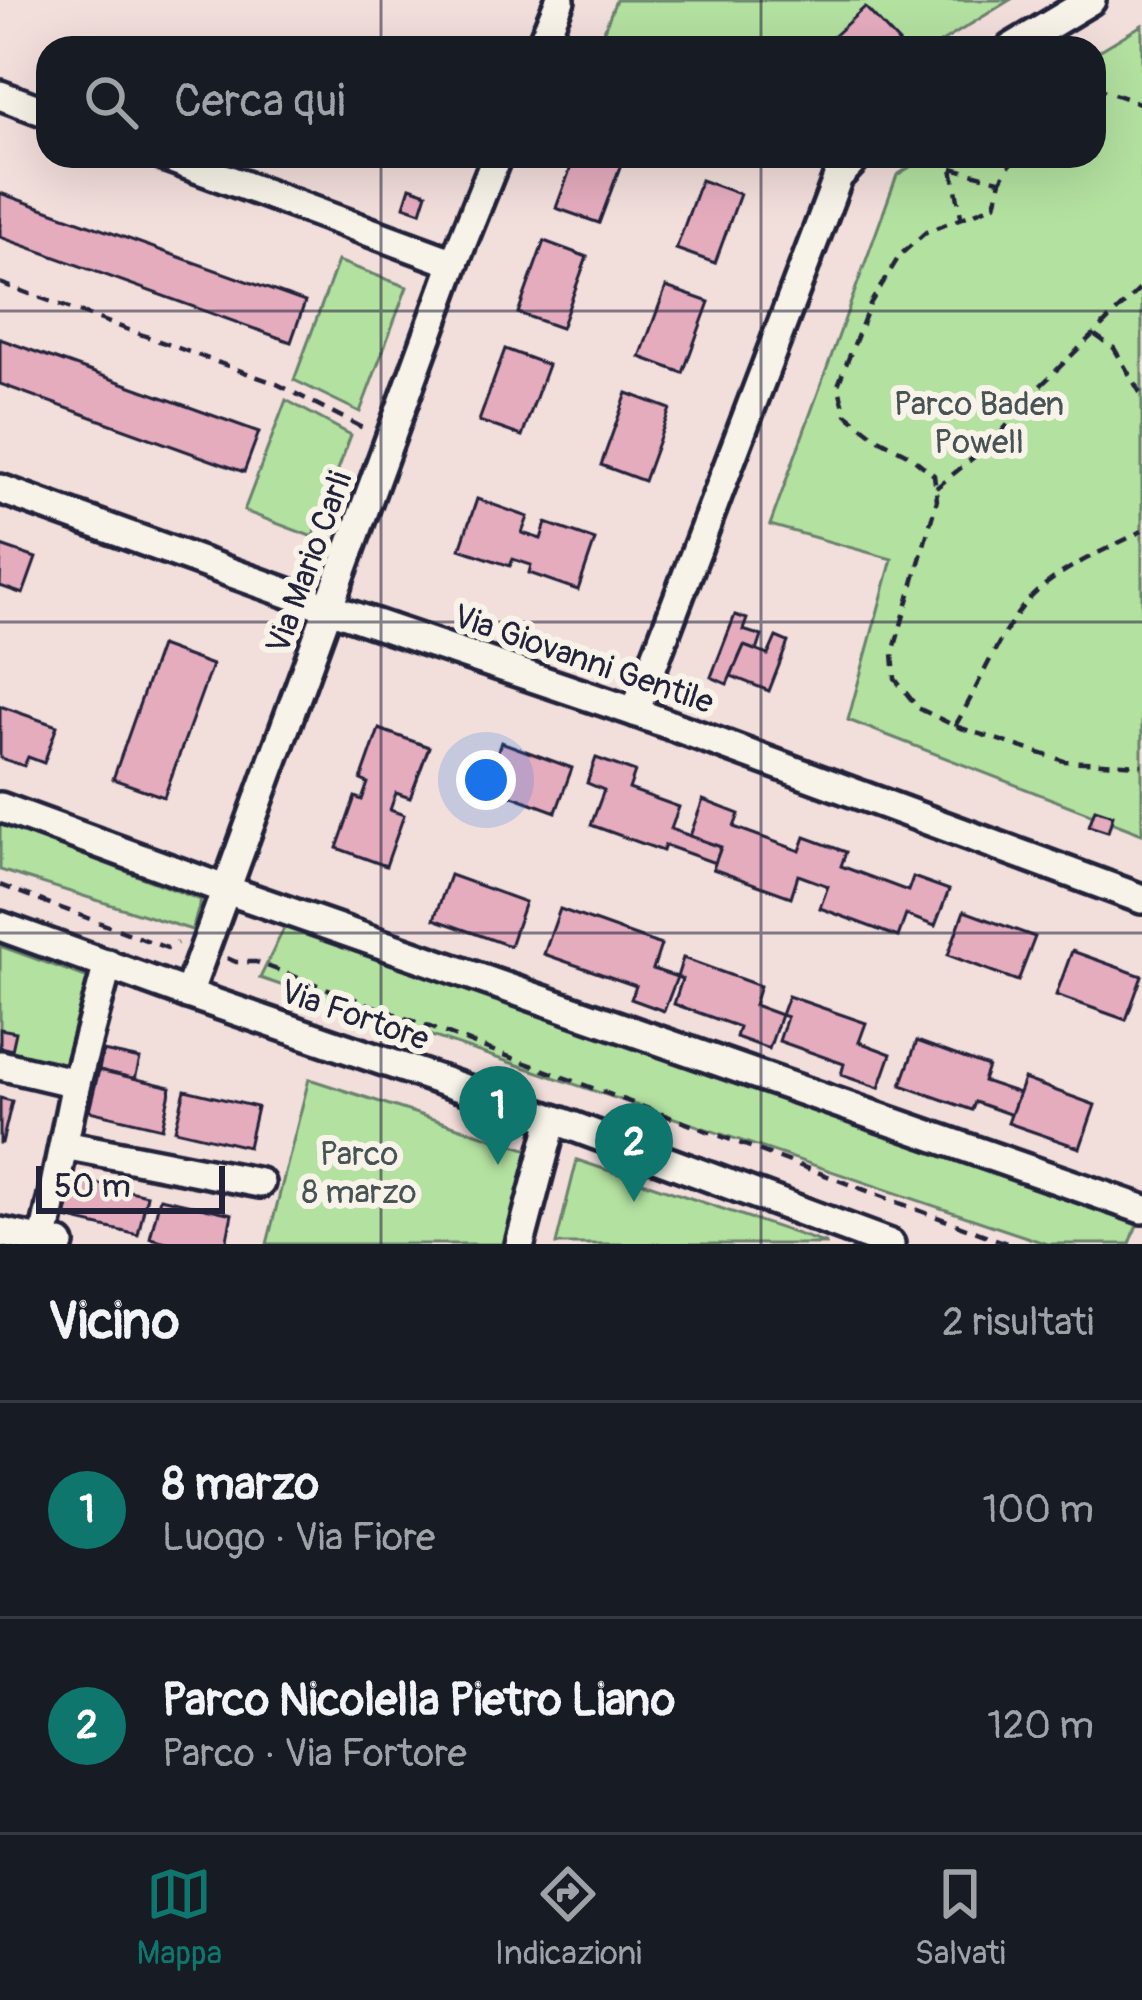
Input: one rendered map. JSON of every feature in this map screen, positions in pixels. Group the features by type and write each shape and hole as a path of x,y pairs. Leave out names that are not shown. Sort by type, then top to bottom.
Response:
{"street":[{"path":"545,36 560,0"},
{"path":"1031,36 1090,0"},
{"path":"0,95 36,108"},
{"path":"197,168 454,263"},
{"name":"Via Mario Carli","path":"188,994 492,168"},
{"path":"635,712 838,177 847,168"},
{"name":"Via Giovanni Gentile","path":"0,489 635,712 1142,899"},
{"path":"0,807 1142,1209"},
{"name":"Via Fortore","path":"0,926 553,1119 890,1244"},
{"path":"0,1232 49,1242 76,1083 108,964"},
{"path":"0,1064 76,1083"},
{"path":"520,1244 553,1119"},
{"path":"64,1144 260,1183"}],"path":[{"path":"1106,90 1142,104"},
{"path":"961,216 952,168 1001,180"},
{"path":"1008,168 994,205 926,232 900,255 870,304 838,385 846,414 934,475 937,500 893,653 895,679 918,708 988,738 1064,760 1142,765"},
{"path":"0,283 277,384 390,441"},
{"path":"936,488 995,440 1035,391 1142,287"},
{"path":"1093,334 1114,348 1142,396"},
{"path":"956,726 1025,604 1052,580 1142,531"},
{"path":"0,885 167,948 180,941 236,962 256,962 1010,1244"}],"green space":[{"path":"616,0 1010,0 952,36 602,36"},
{"name":"Parco Baden Powell","path":"1142,25 1142,834 848,720 892,559 770,525 897,175 908,168 1106,168 1106,47"},
{"path":"338,261 407,287 360,412 294,380"},
{"path":"286,400 351,435 313,537 244,511"},
{"path":"0,823 201,900 192,930 0,870"},
{"path":"286,924 1137,1225 1130,1244 1047,1244 260,978"},
{"path":"0,946 97,981 73,1068 0,1052"},
{"name":"Parco 8 marzo","path":"309,1079 529,1150 504,1244 267,1244"},
{"path":"577,1160 827,1244 556,1244"}],"building":[{"path":"865,7 892,36 834,36"},
{"path":"571,168 620,168 599,223 556,208"},
{"path":"701,180 740,194 715,263 676,249"},
{"path":"410,187 427,193 421,212 404,206"},
{"path":"0,193 305,302 291,342 0,237"},
{"path":"544,241 587,257 561,328 518,313"},
{"path":"666,287 709,302 683,373 640,357"},
{"path":"0,339 259,432 244,472 0,384"},
{"path":"505,349 548,365 522,436 479,421"},
{"path":"627,393 670,409 644,481 601,465"},
{"path":"477,499 528,517 522,533 541,539 546,523 595,540 578,590 529,573 531,565 513,559 510,566 460,549"},
{"path":"1,546 36,558 23,594 0,586"},
{"path":"735,615 747,619 743,630 762,636 757,651 744,646 727,684 711,677"},
{"path":"776,637 788,642 769,691 731,676 744,646 768,655"},
{"path":"160,646 212,665 164,797 113,779"},
{"path":"0,706 57,726 44,763 28,757 24,766 0,758"},
{"path":"379,729 429,747 410,798 396,793 390,810 404,815 386,866 337,848 355,797 362,800 368,783 361,780"},
{"path":"501,742 572,768 556,812 485,786"},
{"path":"596,758 635,772 629,789 679,807 671,829 721,847 715,863 665,845 663,851 591,825 604,790 587,783"},
{"path":"703,800 739,814 734,827 800,851 805,837 846,852 841,866 908,891 913,877 949,890 935,926 906,915 898,937 820,908 828,886 798,875 791,897 713,869 721,847 690,836"},
{"path":"1095,809 1113,815 1108,832 1089,826"},
{"path":"450,875 525,902 510,946 434,919"},
{"path":"560,909 661,945 653,969 677,977 664,1011 631,999 636,986 544,954"},
{"path":"964,911 1035,937 1018,981 948,955"},
{"path":"1072,951 1142,976 1126,1020 1056,995"},
{"path":"683,958 760,986 754,1005 781,1015 769,1049 736,1037 739,1027 674,1004"},
{"path":"788,996 866,1023 859,1042 891,1054 879,1088 841,1075 844,1064 779,1041"},
{"path":"0,1029 16,1032 12,1050 0,1047"},
{"path":"917,1041 988,1067 983,1081 1019,1093 1012,1115 975,1102 972,1110 901,1085"},
{"path":"103,1051 140,1059 135,1079 99,1070"},
{"path":"99,1070 171,1087 162,1128 89,1111"},
{"path":"1024,1079 1095,1105 1080,1148 1008,1123"},
{"path":"185,1090 257,1107 248,1147 175,1130"},
{"path":"0,1098 12,1101 2,1143 0,1143"},
{"path":"74,1178 147,1195 138,1235 65,1218"},
{"path":"160,1198 232,1214 226,1244 175,1244 150,1238"}],"place":[{"name":"8 marzo","path":"498,1165"},
{"name":"Parco Nicolella Pietro Liano","path":"634,1202"}]}
